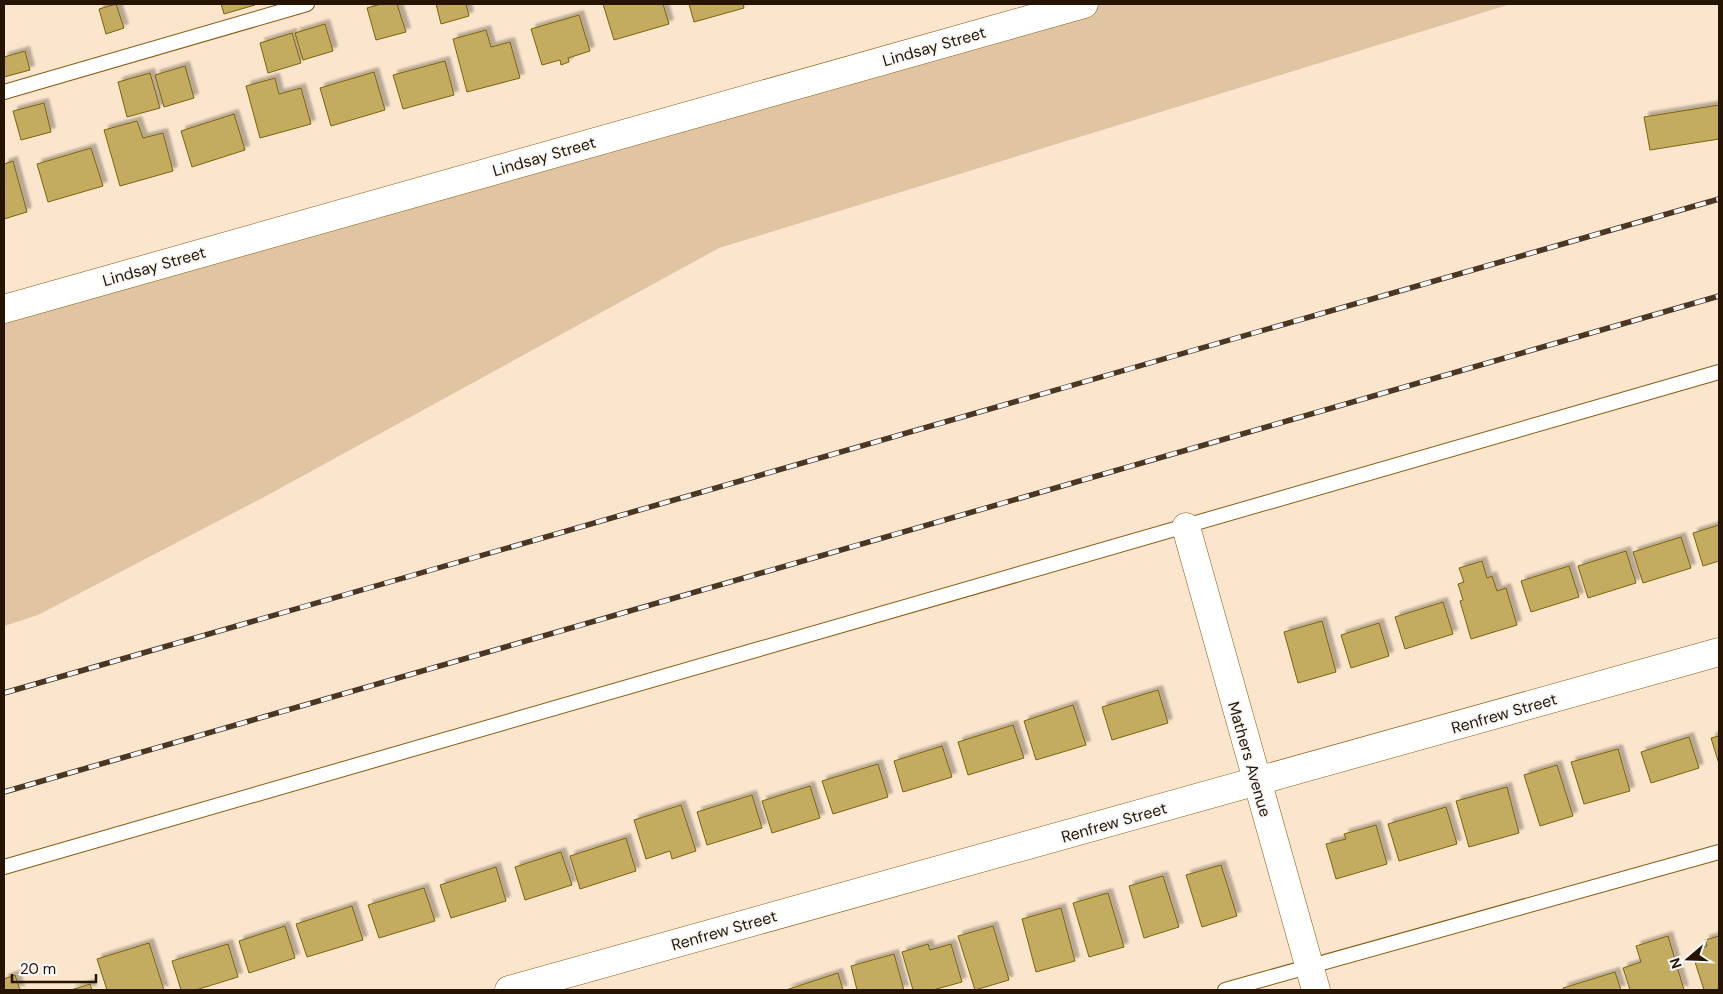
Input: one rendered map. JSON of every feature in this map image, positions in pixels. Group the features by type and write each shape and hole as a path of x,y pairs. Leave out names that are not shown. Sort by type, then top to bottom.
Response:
{"street":[{"name":"Lindsay Street","path":"4,309 1044,9 1084,4"},
{"name":"Mathers Avenue","path":"1186,527 1312,978"},
{"name":"Renfrew Street","path":"509,990 1719,652"}],"lane":[{"path":"4,92 306,4"},
{"path":"4,867 1719,372"},
{"path":"1225,990 1312,978 1719,852"}],"shaded area":[{"path":"1086,4 1511,4 719,248 266,496 38,615 4,626 4,309"}],"building":[{"path":"116,4 124,28 106,34 99,9"},
{"path":"221,4 255,4 255,5 224,14"},
{"path":"381,4 397,4 406,32 376,40 367,8"},
{"path":"436,4 466,4 469,16 441,24"},
{"path":"603,4 663,4 669,24 614,40"},
{"path":"689,4 743,4 744,8 694,22"},
{"path":"579,15 590,51 568,58 569,62 561,65 560,60 542,65 531,29"},
{"path":"325,24 333,51 303,60 295,33"},
{"path":"486,30 491,47 510,42 520,78 467,92 453,39"},
{"path":"292,33 301,63 268,73 260,43"},
{"path":"25,51 30,70 4,77 4,57"},
{"path":"445,61 454,95 403,109 393,75"},
{"path":"185,66 194,98 164,107 155,75"},
{"path":"374,72 385,110 331,126 320,88"},
{"path":"150,73 160,108 127,117 118,82"},
{"path":"275,78 279,94 301,88 311,124 260,138 246,86"},
{"path":"44,103 51,132 21,140 13,111"},
{"path":"1719,105 1719,139 1650,150 1644,117"},
{"path":"234,114 245,150 192,167 181,131"},
{"path":"137,121 143,138 163,133 173,171 120,186 104,130"},
{"path":"91,148 103,186 48,202 37,164"},
{"path":"13,161 27,212 4,219 4,164"},
{"path":"1719,525 1719,561 1703,566 1693,533"},
{"path":"1681,537 1691,568 1643,583 1633,552"},
{"path":"1626,551 1636,583 1588,598 1578,566"},
{"path":"1482,561 1487,578 1492,576 1497,591 1506,588 1517,625 1471,639 1460,601 1463,600 1458,584 1464,582 1459,568"},
{"path":"1569,566 1579,597 1531,612 1521,581"},
{"path":"1443,602 1453,634 1405,649 1395,617"},
{"path":"1322,621 1336,672 1298,683 1284,632"},
{"path":"1379,623 1389,656 1351,668 1341,635"},
{"path":"1158,690 1168,723 1112,740 1102,707"},
{"path":"1073,705 1086,745 1036,760 1024,721"},
{"path":"1013,725 1024,758 968,775 958,742"},
{"path":"1719,736 1719,764 1711,738"},
{"path":"1689,737 1699,768 1651,783 1641,752"},
{"path":"942,746 952,777 903,792 894,761"},
{"path":"1618,749 1630,791 1584,804 1571,762"},
{"path":"878,764 888,797 833,814 822,781"},
{"path":"1557,765 1573,816 1540,826 1524,775"},
{"path":"810,786 820,818 772,833 762,801"},
{"path":"1507,787 1519,833 1469,847 1456,801"},
{"path":"752,795 762,828 707,845 697,812"},
{"path":"681,805 696,851 672,859 670,851 646,859 634,820"},
{"path":"1446,807 1457,844 1399,861 1388,824"},
{"path":"1376,825 1387,864 1336,879 1326,844 1346,839 1344,834"},
{"path":"626,838 636,871 580,889 570,856"},
{"path":"561,852 572,885 525,900 515,867"},
{"path":"1221,865 1237,916 1202,927 1186,875"},
{"path":"496,867 506,901 451,918 440,885"},
{"path":"1163,876 1179,927 1144,938 1129,886"},
{"path":"424,888 435,921 379,938 368,905"},
{"path":"1108,893 1124,947 1089,957 1073,903"},
{"path":"352,906 363,940 307,957 296,924"},
{"path":"1061,908 1075,961 1036,972 1022,919"},
{"path":"285,926 295,958 249,973 239,941"},
{"path":"993,926 1009,980 975,990 958,936"},
{"path":"1668,936 1684,990 1630,990 1623,968 1641,962 1636,946"},
{"path":"1719,936 1719,990 1704,990 1695,962 1702,960 1699,949 1707,946 1705,940"},
{"path":"149,943 164,990 107,990 97,959"},
{"path":"228,944 238,977 196,990 181,990 172,961"},
{"path":"928,944 930,950 951,944 962,982 933,990 913,990 902,952"},
{"path":"894,954 904,990 857,990 851,966"},
{"path":"1615,972 1621,990 1564,990 1563,988"},
{"path":"838,973 843,990 786,990"},
{"path":"15,975 20,990 4,990 4,979"},
{"path":"90,984 92,990 71,990"}],"railway":[{"path":"4,693 1719,199"},
{"path":"4,792 1719,296"}]}
